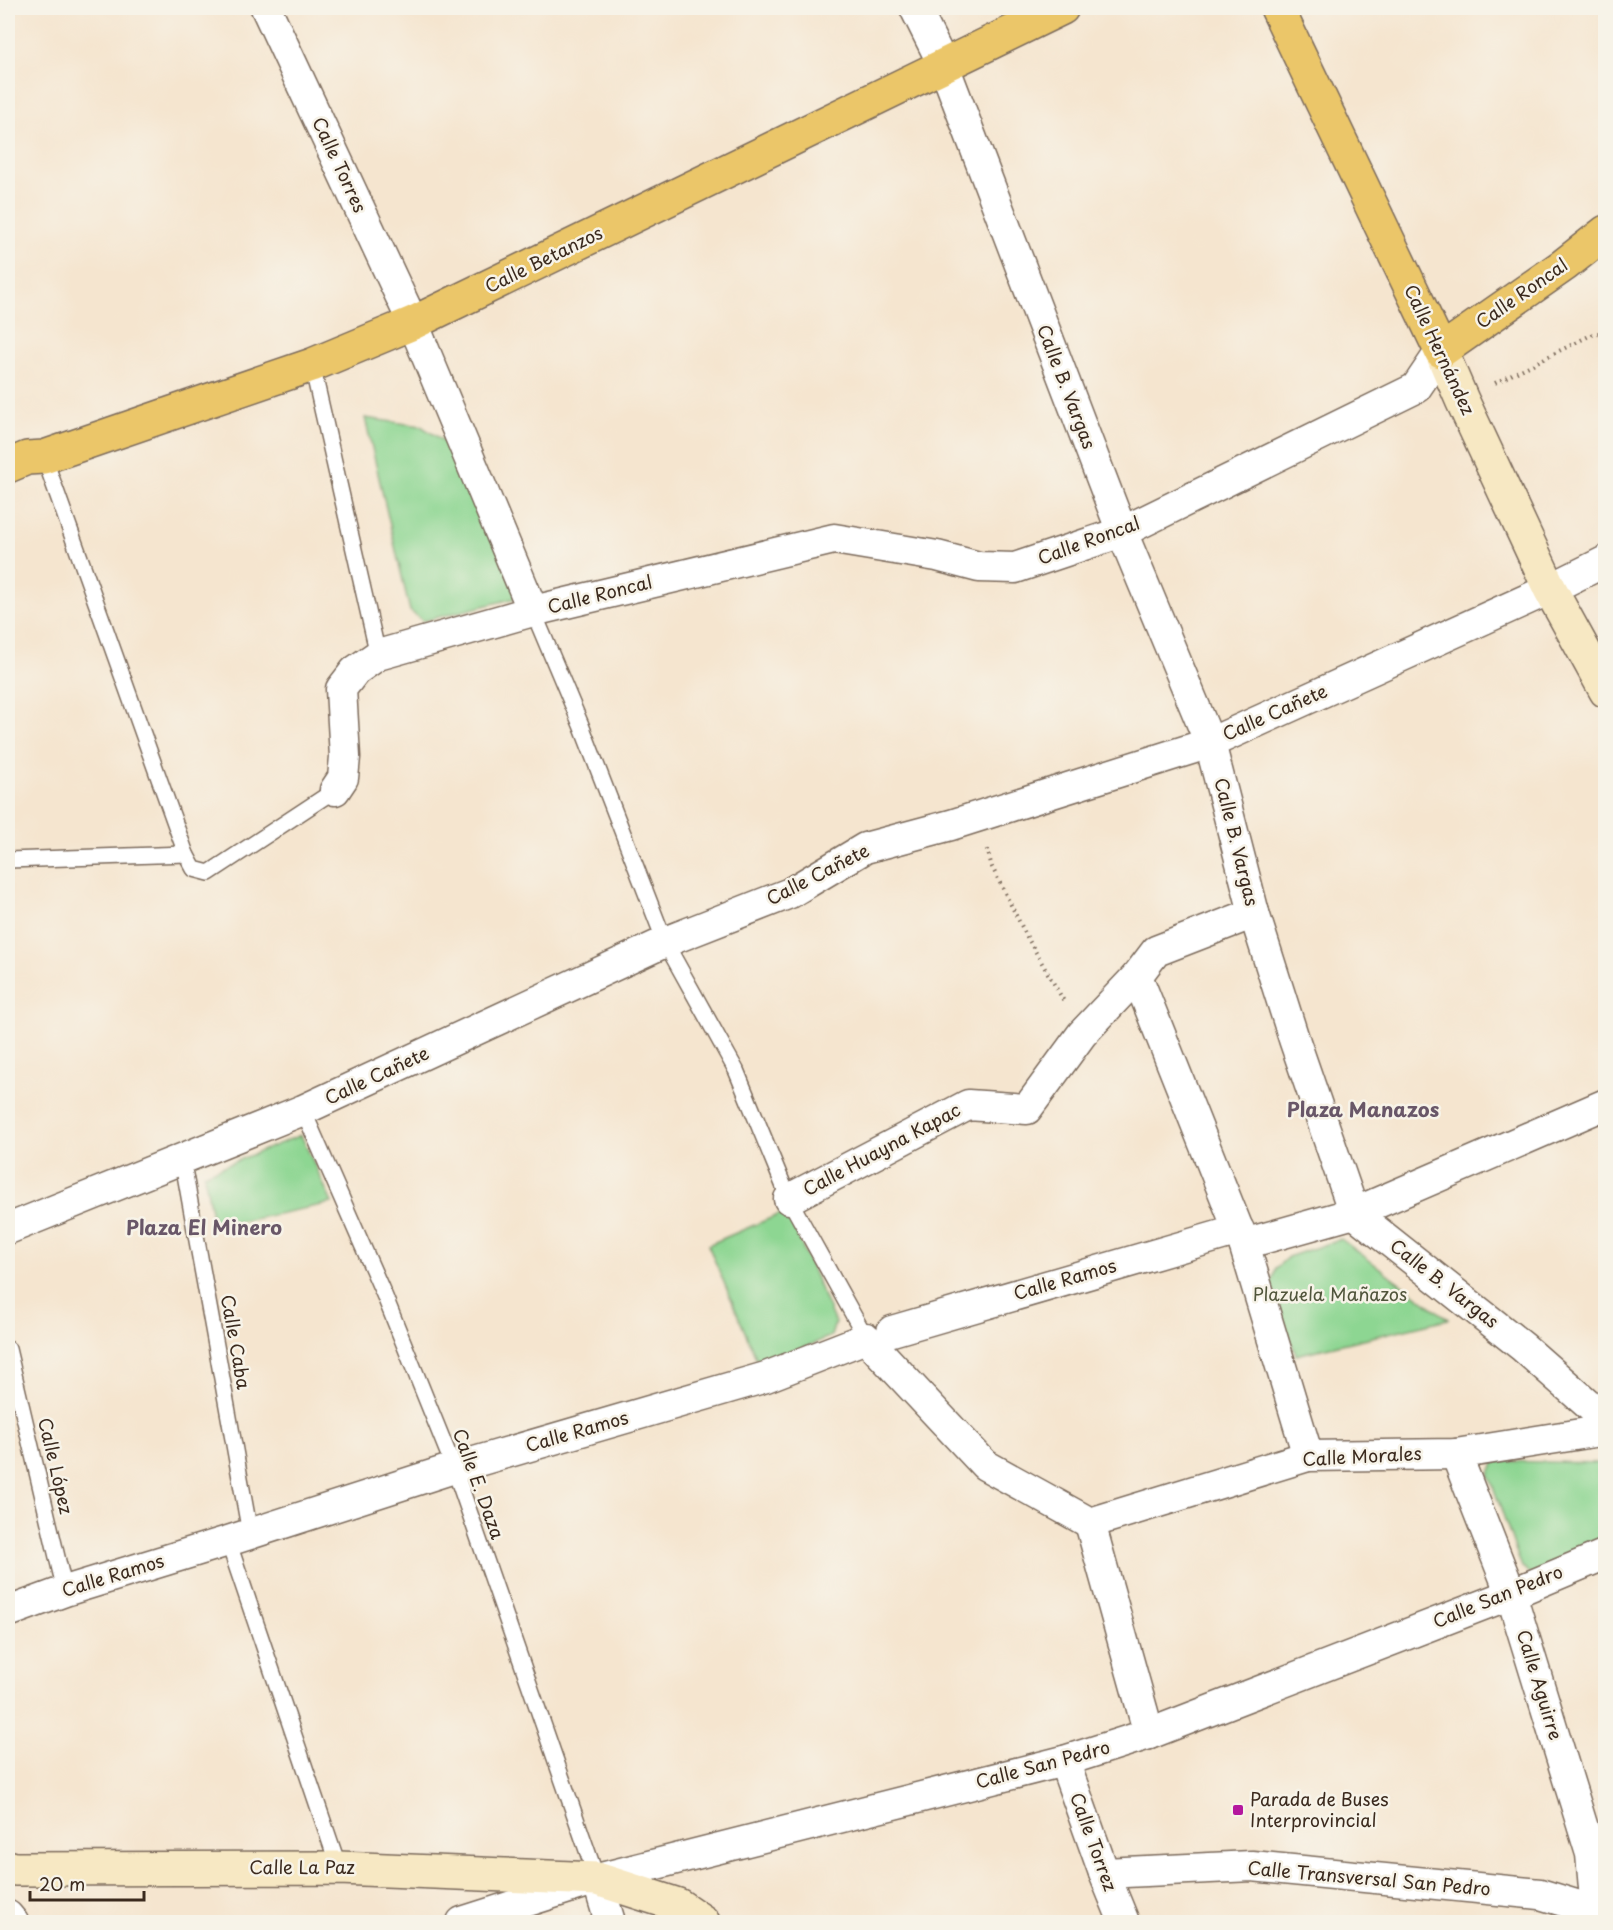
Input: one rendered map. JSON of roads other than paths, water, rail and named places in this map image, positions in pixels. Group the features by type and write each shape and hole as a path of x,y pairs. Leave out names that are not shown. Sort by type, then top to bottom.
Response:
{"main road":[{"name":"Calle Betanzos","path":"8,466 27,458 44,458 312,365 413,323 1062,8"},
{"name":"Calle Hernández","path":"1277,8 1441,351 1550,589 1605,691"},
{"name":"Calle Roncal","path":"1441,351 1564,265 1605,232"},
{"name":"Calle La Paz","path":"8,1867 15,1869 339,1868 597,1879 678,1905 703,1923"}],"street":[{"name":"Calle Torres","path":"266,8 413,323 533,611"},
{"name":"Calle B. Vargas","path":"915,8 944,66 1122,532 1210,743 1254,913 1294,1039 1354,1213 1523,1347 1605,1420"},
{"name":"Calle Roncal","path":"378,655 533,611 834,539 937,556 979,567 1015,568 1122,532 1416,388 1441,351"},
{"name":"Calle Cañete","path":"8,1228 303,1110 665,942 790,892 865,848 978,817 1210,743 1550,589 1605,561"},
{"path":"335,790 343,778 345,757 341,689 355,671 378,655"},
{"name":"Calle Huayna Kapac","path":"789,1199 968,1105 1027,1109 1082,1034 1137,976 1156,951 1254,913"},
{"path":"1137,976 1241,1237 1308,1456"},
{"name":"Calle Ramos","path":"8,1612 65,1591 453,1468 766,1377 879,1335 1241,1237 1354,1213 1605,1104"},
{"path":"879,1335 985,1465 1090,1523 1149,1734"},
{"name":"Calle Morales","path":"1090,1523 1308,1456 1456,1454 1605,1430"},
{"name":"Calle Aguirre","path":"1456,1454 1511,1594 1591,1854 1598,1917"},
{"name":"Calle San Pedro","path":"462,1923 597,1879 1064,1761 1149,1734 1511,1594 1605,1554"},
{"name":"Calle Torrez","path":"1064,1761 1124,1923"},
{"name":"Calle Transversal San Pedro","path":"1104,1873 1252,1866 1540,1894 1598,1917"},
{"path":"597,1879 610,1923"},
{"path":"8,1916 13,1923"}],"lane":[{"path":"312,365 378,655"},
{"path":"44,458 186,854 194,869 209,873 335,790"},
{"path":"533,611 581,725 665,942 736,1070 789,1199 879,1335"},
{"path":"8,860 186,854"},
{"name":"Calle E. Daza","path":"303,1110 385,1297 453,1468 597,1879"},
{"name":"Calle Caba","path":"182,1158 239,1537 339,1868"},
{"name":"Calle López","path":"8,1350 65,1591"}],"place":[{"name":"Parada de Buses Interprovincial","path":"1238,1810"}],"district":[{"name":"Plaza Manazos","path":"1363,1110"},
{"name":"Plaza El Minero","path":"204,1228"}],"park label":[{"name":"Plazuela Mañazos","path":"1330,1295"}]}
